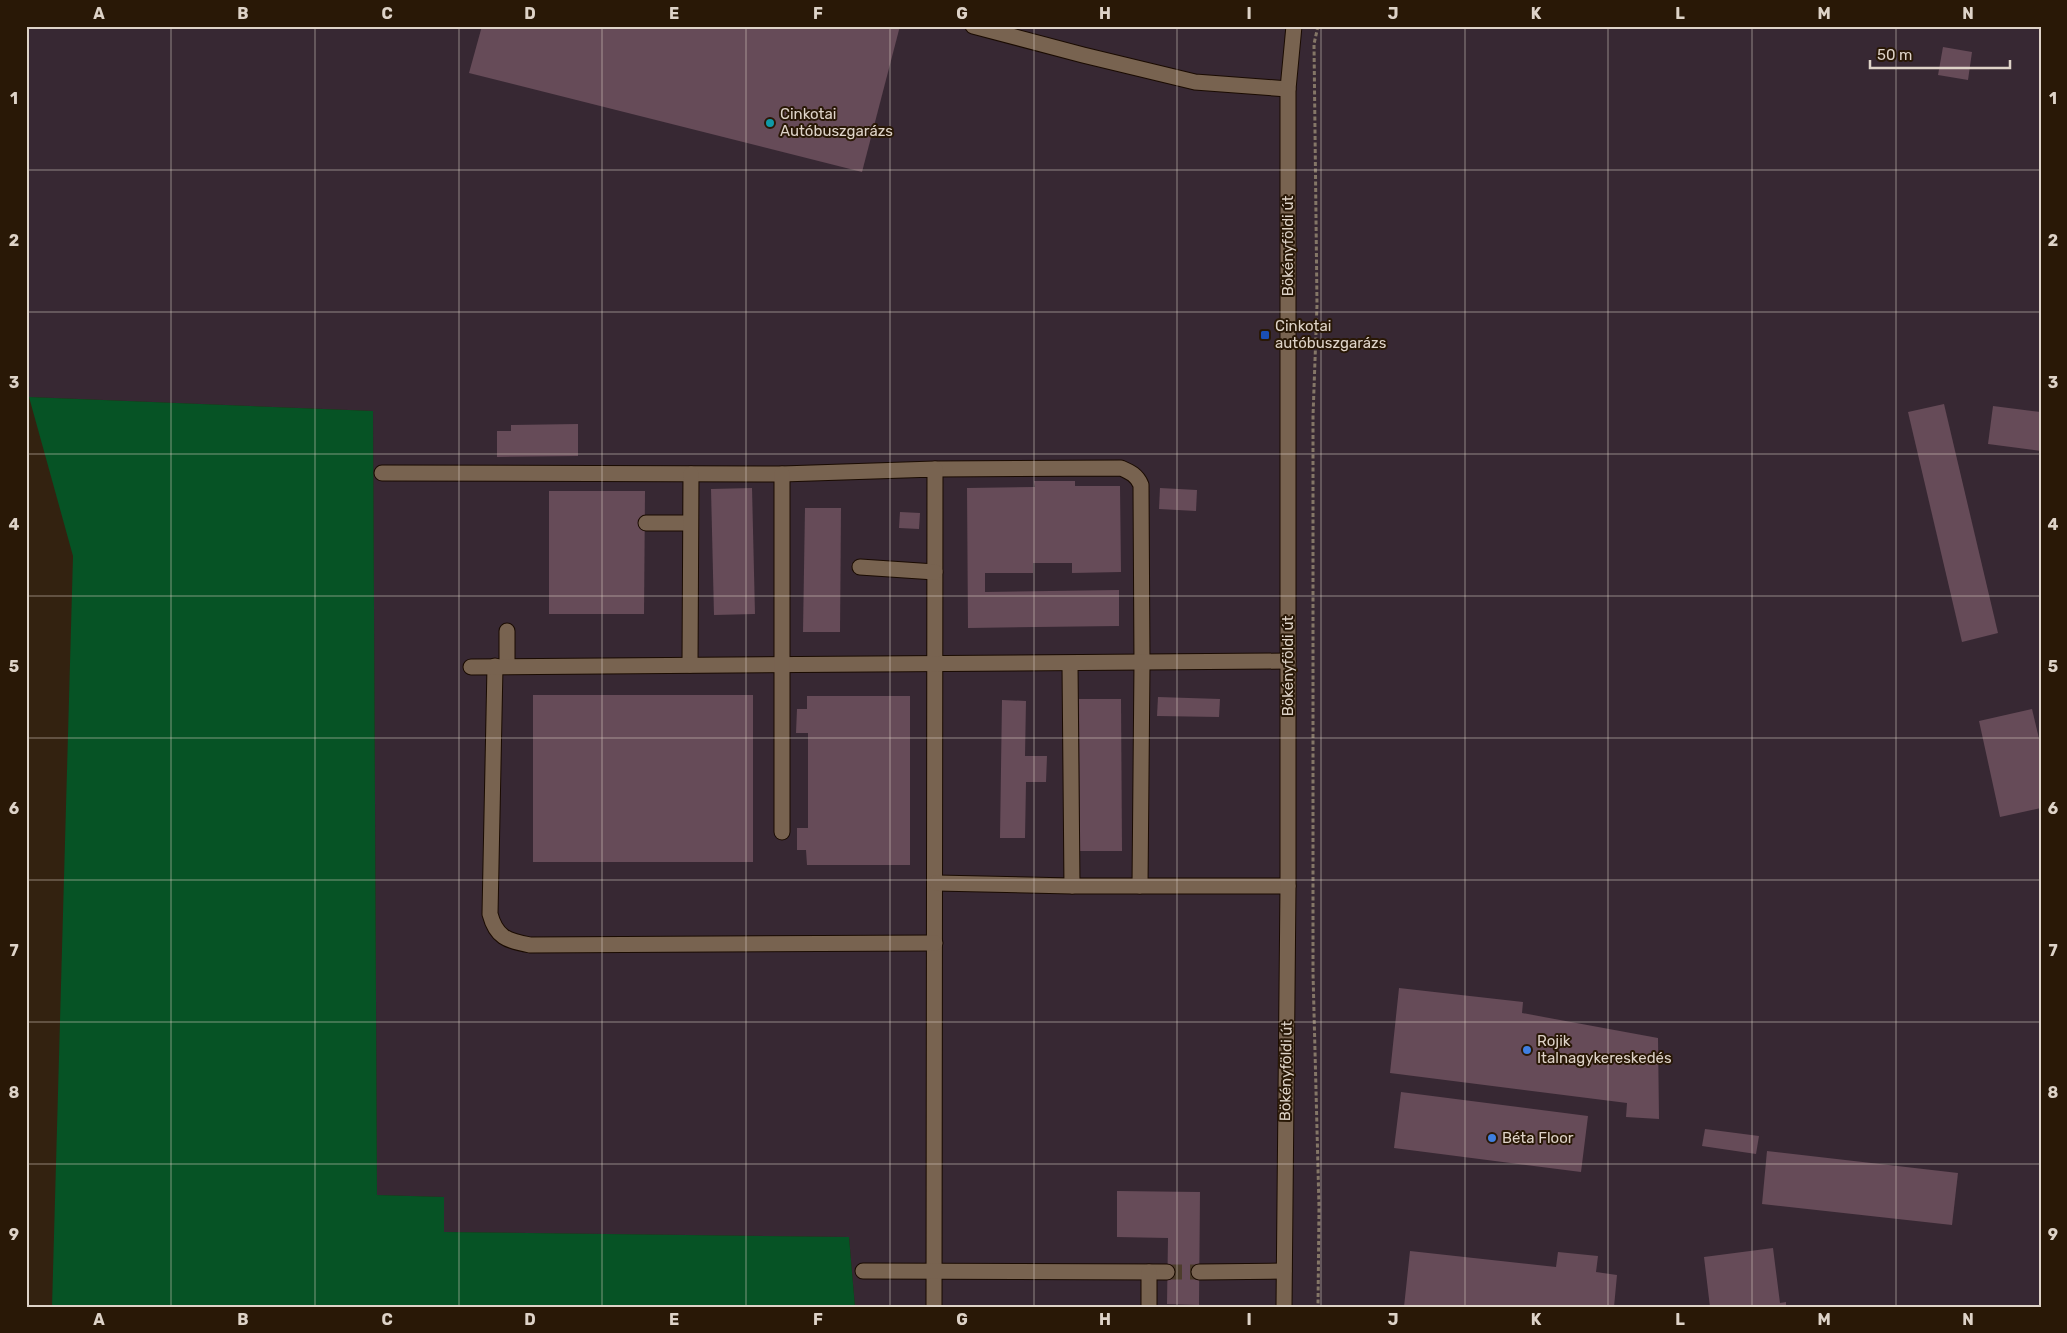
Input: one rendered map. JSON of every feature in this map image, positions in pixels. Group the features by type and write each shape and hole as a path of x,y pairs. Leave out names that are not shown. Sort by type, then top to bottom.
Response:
{"street":[{"path":"973,26 1083,56 1195,82 1288,89"},
{"name":"Bökényföldi út","path":"1284,1307 1288,886 1288,89 1294,26"},
{"path":"382,473 782,474 935,469 1121,468 1134,474 1141,485 1140,886"},
{"path":"934,1307 935,469"},
{"path":"690,666 691,474"},
{"path":"782,474 782,832"},
{"path":"646,523 690,523"},
{"path":"860,568 935,572"},
{"path":"507,631 501,666 490,914 494,927 502,936 514,942 530,945 935,943"},
{"path":"471,666 1142,664 1288,661"},
{"path":"1070,664 1072,886"},
{"path":"936,883 1072,886 1288,886"},
{"path":"863,1271 1167,1272"},
{"path":"1199,1272 1284,1271"},
{"path":"1149,1272 1149,1307"}],"path":[{"path":"1318,26 1314,44 1317,305 1313,399 1313,973 1319,1206 1318,1307"}],"shaded area":[{"path":"26,26 2041,26 2041,1307 855,1307 849,1237 444,1232 444,1197 377,1195 373,411 29,397 26,252"}],"green space":[{"path":"29,397 373,411 377,1195 444,1197 444,1232 849,1237 855,1307 52,1307 73,556"}],"building":[{"name":"Cinkotai Autóbuszgarázs","path":"482,26 900,26 862,172 469,73"},
{"path":"1943,47 1972,52 1968,80 1938,75"},
{"path":"1944,404 1998,633 1962,642 1908,412"},
{"path":"1993,406 2041,412 2041,451 1988,444"},
{"path":"578,424 578,456 497,457 497,431 511,431 511,425"},
{"path":"1034,481 1075,481 1075,486 1120,486 1121,572 1072,573 1072,563 1033,563 1033,573 985,573 985,592 1119,590 1119,626 968,628 967,488 1035,487"},
{"path":"752,488 755,614 714,615 711,489"},
{"path":"1160,488 1197,490 1196,511 1159,509"},
{"path":"549,491 645,491 644,614 549,614"},
{"path":"805,508 841,508 840,632 803,632"},
{"path":"900,512 920,513 919,529 899,528"},
{"path":"533,695 753,695 753,862 533,862"},
{"path":"807,696 910,696 910,865 807,865 806,850 797,850 797,828 808,828 808,733 796,733 797,709 807,709"},
{"path":"1158,697 1220,699 1219,717 1157,716"},
{"path":"1079,699 1121,699 1122,851 1080,851"},
{"path":"1002,700 1026,701 1025,756 1047,756 1046,782 1026,782 1025,838 1000,838"},
{"path":"2032,709 2041,747 2041,808 2000,817 1979,721"},
{"path":"1399,988 1523,1002 1522,1013 1658,1038 1659,1119 1626,1117 1627,1103 1390,1073"},
{"path":"1401,1092 1588,1116 1581,1172 1394,1148"},
{"path":"1705,1129 1759,1136 1756,1154 1702,1146"},
{"path":"1767,1151 1958,1173 1952,1225 1762,1204"},
{"path":"1117,1191 1200,1192 1199,1305 1167,1304 1168,1238 1117,1237"},
{"path":"1773,1248 1780,1303 1786,1302 1786,1307 1710,1307 1704,1257"},
{"path":"1410,1251 1556,1267 1558,1252 1598,1256 1596,1272 1617,1275 1614,1307 1404,1307"}],"tunnel":[{"path":"1167,1272 1199,1272"}],"place":[{"name":"Cinkotai Autóbuszgarázs","path":"770,123"},
{"name":"Cinkotai autóbuszgarázs","path":"1265,335"},
{"name":"Rojik Italnagykereskedés","path":"1527,1050"},
{"name":"Béta Floor","path":"1492,1138"}]}
